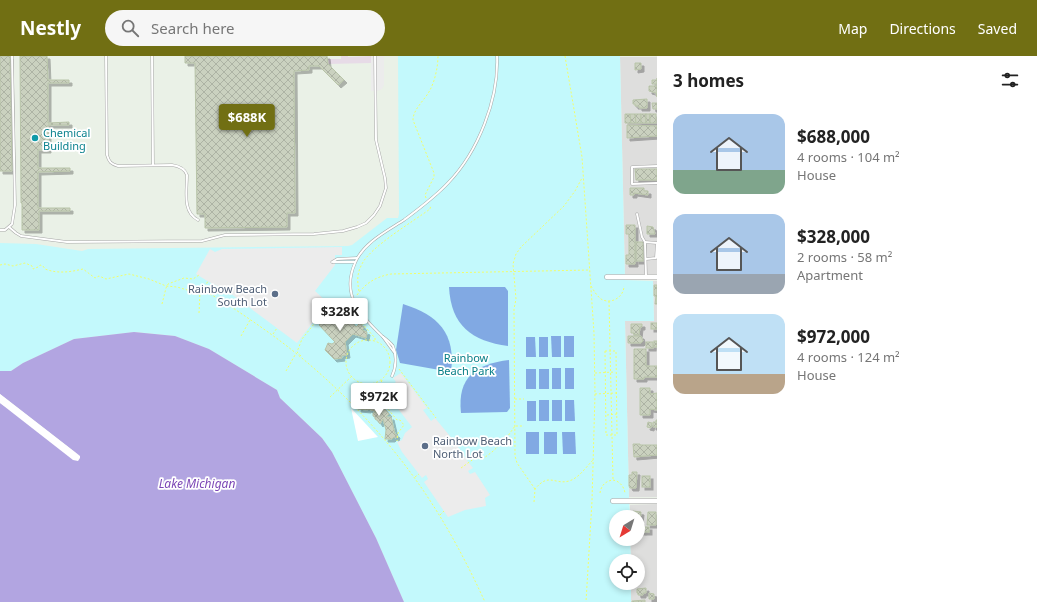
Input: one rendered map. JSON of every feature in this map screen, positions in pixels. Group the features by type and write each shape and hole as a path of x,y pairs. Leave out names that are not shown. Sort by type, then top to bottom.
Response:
{"street":[{"path":"607,277 657,277"},
{"path":"613,501 657,501"}],"lane":[{"path":"0,230 5,230 12,224 15,205 12,56"},
{"path":"106,56 108,160 113,165 118,166 177,166 186,172 188,210 193,217 198,220"},
{"path":"152,56 152,166"},
{"path":"9,227 21,236 67,242 202,241 225,235 314,234 343,231 366,223 380,206 386,188 376,140 375,56"},
{"path":"392,376 395,365 393,347 359,311 353,302 351,284 355,262 369,244 431,199 459,170 482,131 489,112 494,89 497,56"},
{"path":"657,166 632,167 632,184 657,183"},
{"path":"637,214 642,237 645,242 646,276"},
{"path":"645,242 657,243 656,258 646,259"},
{"path":"355,262 332,262 337,259 357,258"}],"path":[{"path":"426,198 425,195 434,177 434,173 413,120 413,116 415,111 431,90 438,56"},
{"path":"565,56 582,157 591,286 595,373 593,459 586,602"},
{"path":"535,489 517,463 515,426 514,309 516,299 514,258 518,251 564,206 575,191 583,176"},
{"path":"430,205 432,207 430,209 366,257 358,274 357,280 360,292 372,280 391,274 590,270"},
{"path":"0,265 5,264 13,266 25,263 32,266 33,269 40,265 45,269 62,273 65,271 77,272 83,269 95,278 99,276 106,279 129,274 149,278 160,284 201,294"},
{"path":"162,304 167,286 184,278 193,279 199,275"},
{"path":"199,313 200,292 203,290 208,281"},
{"path":"591,286 599,298 609,301 619,297 623,292 624,286"},
{"path":"203,290 272,335 303,359 337,390 378,432 414,477 439,515 461,553 485,602"},
{"path":"609,301 613,480"},
{"path":"349,308 353,302"},
{"path":"303,359 297,352 302,339 330,304 349,308 375,338 375,341"},
{"path":"241,336 250,320"},
{"path":"272,335 277,328"},
{"path":"367,340 375,341 385,348 390,359 388,370 382,378 376,382 368,383 359,381 352,376 347,362 350,351 356,344 367,340"},
{"path":"605,351 610,351 616,351 617,435 606,435 605,351"},
{"path":"286,371 296,354"},
{"path":"395,365 436,418"},
{"path":"595,373 616,372"},
{"path":"330,397 352,376"},
{"path":"382,378 379,388 382,401 397,420 400,420 404,425 398,433 397,441"},
{"path":"595,394 616,393"},
{"path":"515,399 524,400"},
{"path":"606,415 617,414"},
{"path":"515,426 524,426"},
{"path":"461,468 475,458 484,458 492,452 505,440 515,426"},
{"path":"534,502 535,489 540,483 547,480 567,481 574,479 593,459"},
{"path":"414,477 419,474"},
{"path":"613,480 620,484 625,493"},
{"path":"600,493 604,484 613,480"},
{"path":"439,515 444,511"}],"shaded area":[{"path":"341,56 371,56 371,63 328,64 328,59 341,59"},
{"path":"371,56 384,56 384,85 382,89 377,91 371,91"},
{"path":"620,57 657,57 657,274 625,274"},
{"name":"Rainbow Beach South Lot","path":"342,247 342,255 335,255 335,265 315,291 328,303 297,343 226,290 196,274 210,249 215,252 222,249"},
{"path":"653,281 657,281 657,497 629,497 625,321 654,320"},
{"path":"449,287 505,287 508,291 508,346 495,344 484,340 466,329 454,312"},
{"path":"403,304 426,314 435,320 442,328 451,346 451,372 400,363 396,350"},
{"path":"551,336 561,336 561,357 552,357"},
{"path":"564,336 574,336 574,357 564,357"},
{"path":"526,337 535,337 536,357 526,357"},
{"path":"539,337 548,337 548,357 539,357"},
{"path":"509,360 510,408 507,412 461,413 462,390 471,374 487,365"},
{"path":"552,368 561,368 561,389 552,389"},
{"path":"565,368 574,368 574,389 565,389"},
{"path":"526,369 536,369 536,389 526,389"},
{"path":"539,369 549,369 549,389 539,389"},
{"name":"Rainbow Beach North Lot","path":"401,373 427,408 423,410 431,421 435,418 454,441 450,444 452,447 456,444 473,468 468,471 470,474 475,472 490,495 485,498 486,506 465,510 448,517 424,482 428,479 426,475 422,478 402,452 397,442 402,440 405,433 412,427 386,393 396,382 393,378"},
{"path":"539,400 549,400 549,421 539,421"},
{"path":"552,400 562,400 562,421 552,421"},
{"path":"565,400 574,400 575,421 565,421"},
{"path":"527,401 536,401 536,421 527,421"},
{"path":"526,432 539,432 539,454 526,454"},
{"path":"544,432 557,432 557,454 544,454"},
{"path":"562,432 575,432 576,454 563,454"},
{"path":"657,504 657,602 631,602 631,590 645,590 645,554 631,554 630,546 645,546 645,510 630,510 630,505"}],"green space":[{"name":"Rainbow Beach Park","path":"398,56 620,56 625,280 653,281 654,321 625,321 630,510 609,510 609,546 630,546 631,554 609,554 609,590 631,590 631,602 404,602 376,538 332,452 322,438 280,398 277,390 209,349 175,336 135,332 74,339 23,363 11,371 0,371 0,243 36,244 82,251 88,249 348,246 352,245 387,218 398,218"}],"water":[{"name":"Lake Michigan","path":"134,332 175,336 209,349 277,390 280,398 322,438 332,452 376,538 404,602 0,602 0,403 80,456 0,394 0,371 11,371 23,363 74,339"}],"pier":[{"path":"0,394 80,456 78,461 73,460 0,403"},
{"path":"351,408 378,437 358,441"}],"building":[{"path":"0,56 10,56 12,171 0,171"},
{"name":"Chemical Building","path":"20,56 47,56 48,80 69,80 69,83 48,83 48,123 69,122 69,125 48,125 48,150 38,150 38,168 70,168 70,171 38,172 38,208 70,208 70,211 39,211 39,230 22,230"},
{"path":"185,56 327,56 328,64 344,80 338,85 319,66 309,66 309,70 294,71 295,213 287,213 287,227 205,228 205,214 197,214 195,63 185,63"},
{"path":"635,63 641,63 641,69 635,70"},
{"path":"652,80 657,80 657,84 652,84"},
{"path":"649,86 657,86 657,97 656,93 649,91"},
{"path":"647,99 647,108 639,108 639,106 635,106 635,104 633,104 633,100"},
{"path":"652,103 657,103 657,109 653,109"},
{"path":"625,114 630,114 631,123 625,123"},
{"path":"630,114 635,114 636,123 631,123"},
{"path":"635,114 641,114 641,123 636,123"},
{"path":"641,114 646,114 646,123 641,123"},
{"path":"646,114 650,114 650,123 646,123"},
{"path":"650,114 656,114 656,123 650,123"},
{"path":"627,125 657,126 657,136 627,138"},
{"path":"635,169 657,169 657,180 636,180"},
{"path":"630,188 644,188 644,191 648,191 648,195 634,193 634,195 630,195"},
{"path":"626,225 635,225 635,264 626,264 626,255 629,255 629,234 626,234"},
{"path":"647,226 653,227 655,234 647,234"},
{"path":"636,242 643,242 643,261 636,261"},
{"path":"654,285 657,285 657,304 655,304 656,296 654,296"},
{"path":"339,307 356,327 360,323 364,328 362,330 367,332 366,338 353,334 345,342 347,355 341,356 342,358 334,359 325,350 328,343 332,344 335,342 319,325 325,320 321,316 330,308 333,313"},
{"path":"651,323 657,323 657,329 651,329"},
{"path":"631,324 642,324 639,335 631,333"},
{"path":"628,336 641,336 643,341 641,343 628,343"},
{"path":"654,341 657,341 657,347 654,347"},
{"path":"646,342 653,342 653,348 646,348"},
{"path":"634,349 646,349 646,366 657,366 657,377 634,379"},
{"path":"640,388 650,388 650,394 657,393 657,410 650,409 650,415 640,415"},
{"path":"360,398 380,405 379,407 383,407 389,414 386,417 391,417 395,434 397,435 396,438 385,439 386,430 383,419 380,424 373,416 373,413 377,412 368,409 358,409"},
{"path":"656,420 657,427 653,427 653,422 656,422"},
{"path":"648,422 652,423 651,428 647,427"},
{"path":"633,444 657,445 657,455 634,457"},
{"path":"632,472 637,472 636,488 630,488 629,486 629,475 632,475"},
{"path":"642,476 650,476 650,487 642,487"},
{"path":"648,512 656,512 656,525 647,525"},
{"path":"645,527 649,527 649,532 645,532"},
{"path":"645,588 646,593 643,593 643,595 638,595 637,590 645,590"},
{"path":"649,593 654,594 654,599 649,599"},
{"path":"645,600 645,602 632,602 632,601"}],"place":[{"name":"Chemical Building","path":"35,138"},
{"name":"Rainbow Beach South Lot","path":"275,294"},
{"name":"Rainbow Beach North Lot","path":"425,446"}]}
